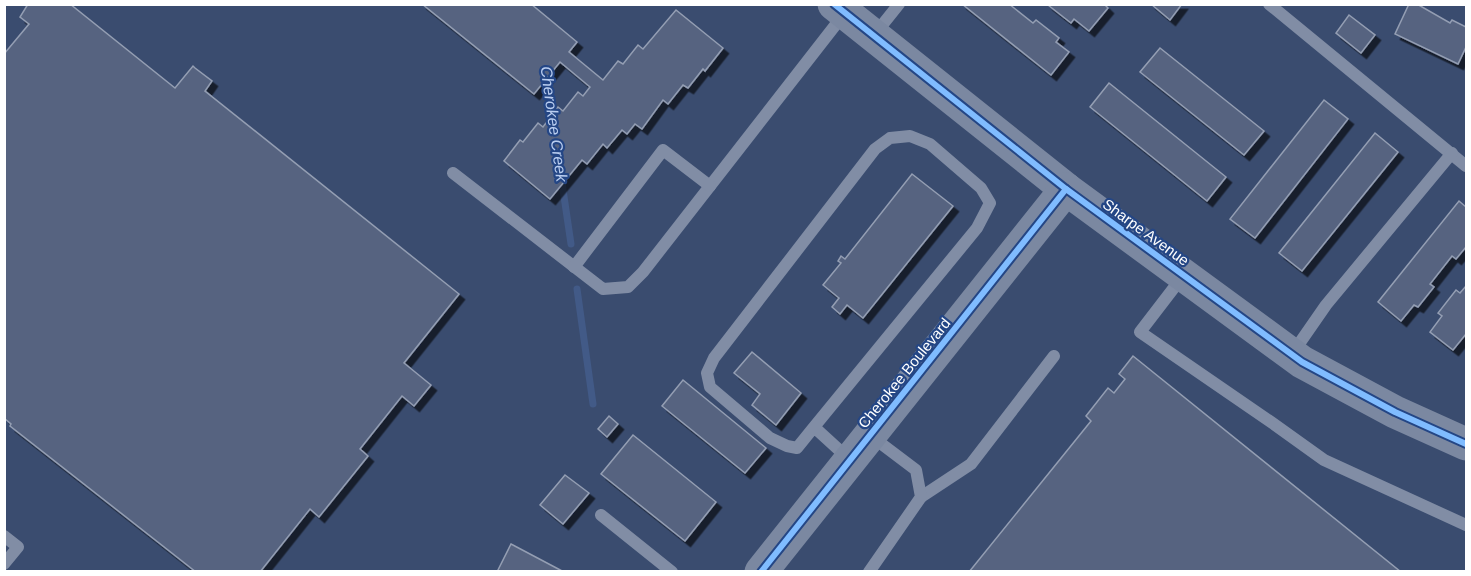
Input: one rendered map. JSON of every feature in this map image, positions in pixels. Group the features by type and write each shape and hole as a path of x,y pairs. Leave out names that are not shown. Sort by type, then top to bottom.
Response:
{"street":[{"name":"Sharpe Avenue","path":"839,9 1066,189 1292,354 1395,412 1467,444"},
{"name":"Cherokee Boulevard","path":"761,572 1066,189"}],"lane":[{"path":"874,36 899,4"},
{"path":"1269,4 1467,166"},
{"path":"453,173 603,289 628,287 643,272 710,186 839,9"},
{"path":"910,136 930,144 981,188 990,203 977,228 814,427 797,448 770,438 710,387 707,373 714,358 875,148 890,138 910,136"},
{"path":"574,267 663,150 710,186"},
{"path":"1292,354 1326,305 1452,153"},
{"path":"1184,275 1140,332 1324,460 1467,525"},
{"path":"869,572 921,497 971,464 1054,356"},
{"path":"814,427 916,470 921,497"},
{"path":"601,515 672,572"},
{"path":"4,536 18,547 4,564"}],"building":[{"path":"28,4 70,4 175,88 193,66 212,81 205,91 459,294 404,363 431,385 414,406 402,396 360,449 368,456 319,517 310,509 260,572 196,572 10,426 11,424 4,418 4,54 29,24 20,17"},
{"path":"422,4 531,4 577,42 569,52 603,80 618,61 623,64 638,45 643,49 676,10 723,48 688,88 683,85 668,104 663,100 642,129 635,124 627,134 622,130 607,148 603,144 587,164 582,160 550,199 504,161 520,140 523,142 538,123 543,127 558,107 563,111 578,92 583,96 590,87 560,62 534,94"},
{"path":"962,4 1009,4 1033,23 1036,20 1059,38 1056,42 1069,52 1051,75"},
{"path":"1104,4 1108,8 1089,31 1074,19 1071,23 1048,5"},
{"path":"1151,4 1182,4 1170,20"},
{"path":"1409,4 1417,4 1450,23 1452,20 1466,27 1466,47 1458,64 1395,34"},
{"path":"1349,15 1375,35 1361,53 1336,33"},
{"path":"1160,48 1264,131 1244,155 1140,72"},
{"path":"1109,83 1226,177 1207,201 1090,107"},
{"path":"1324,100 1348,119 1255,238 1230,219"},
{"path":"1375,133 1398,152 1302,271 1279,253"},
{"path":"912,174 953,206 863,318 847,305 840,314 832,307 839,298 823,285 841,263 838,261 841,256 845,259"},
{"path":"1459,201 1466,207 1466,247 1456,259 1452,256 1430,284 1434,287 1418,307 1414,305 1401,321 1378,302"},
{"path":"1466,286 1466,334 1453,350 1430,332 1442,316 1438,313 1456,290 1460,293"},
{"path":"752,352 801,393 776,425 752,405 760,394 734,373"},
{"path":"1133,356 1401,572 969,572 1091,421 1086,416 1108,388 1114,393 1125,379 1119,374"},
{"path":"683,380 766,448 745,473 662,406"},
{"path":"609,416 618,424 607,437 598,429"},
{"path":"633,435 716,502 685,541 601,474"},
{"path":"565,475 589,493 563,524 540,505"},
{"path":"511,544 564,572 497,572"}],"waterway":[{"name":"Cherokee Creek","path":"547,69 554,121"},
{"name":"Cherokee Creek","path":"561,176 571,244"},
{"name":"Cherokee Creek","path":"577,289 593,404"}],"cycle path":[{"path":"834,4 1066,189 1302,362 1395,412 1466,444"},
{"path":"761,572 1066,189"}]}
